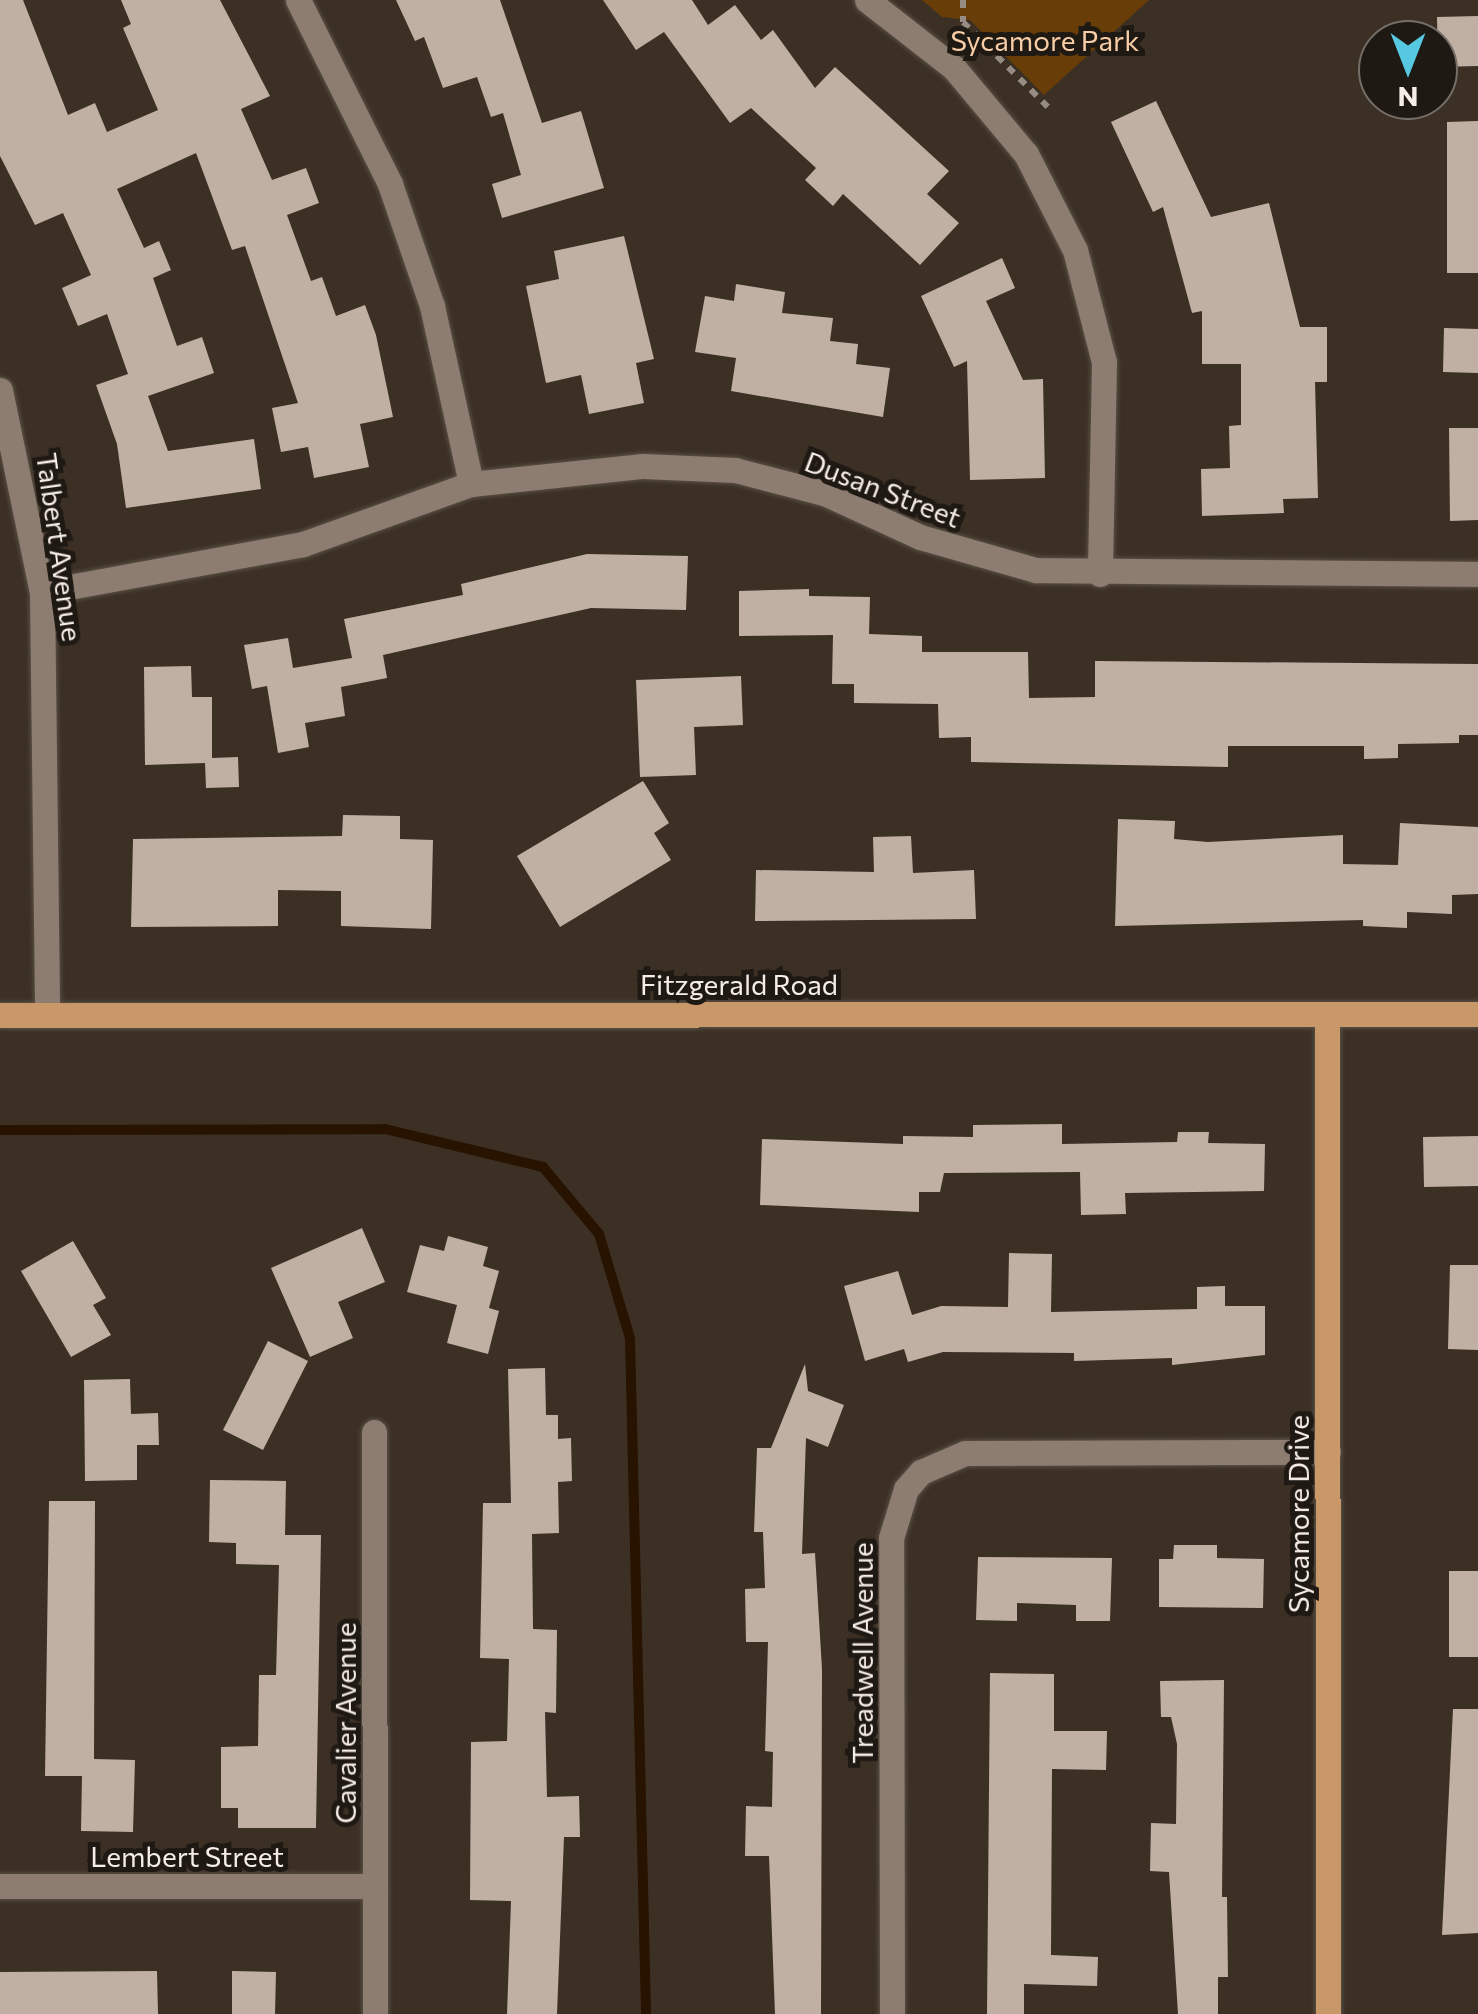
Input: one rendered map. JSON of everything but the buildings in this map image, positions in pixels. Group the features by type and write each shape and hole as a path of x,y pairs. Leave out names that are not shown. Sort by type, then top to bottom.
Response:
{"main road":[{"name":"Fitzgerald Road","path":"0,1014 1478,1014"},
{"name":"Sycamore Drive","path":"1327,1014 1328,2014"}],"street":[{"path":"298,0 390,184 432,306 471,484"},
{"path":"867,0 954,68 1026,154 1076,250 1104,362 1100,574"},
{"name":"Talbert Avenue","path":"0,390 42,592 47,1014"},
{"name":"Dusan Street","path":"42,592 304,544 471,484 643,466 735,470 824,493 973,556 1100,574 1478,574"},
{"name":"Cavalier Avenue","path":"374,1432 375,2014"},
{"name":"Treadwell Avenue","path":"892,2014 891,1538 906,1489 922,1472 966,1453 1328,1452"},
{"name":"Lembert Street","path":"0,1886 375,1886"}],"path":[{"path":"963,0 964,22 1048,108"}],"green space":[{"name":"Sycamore Park","path":"922,0 1149,0 1044,95 970,20 942,17"}],"waterway":[{"path":"0,1130 385,1129 543,1167 599,1234 630,1338 646,2014"}]}
